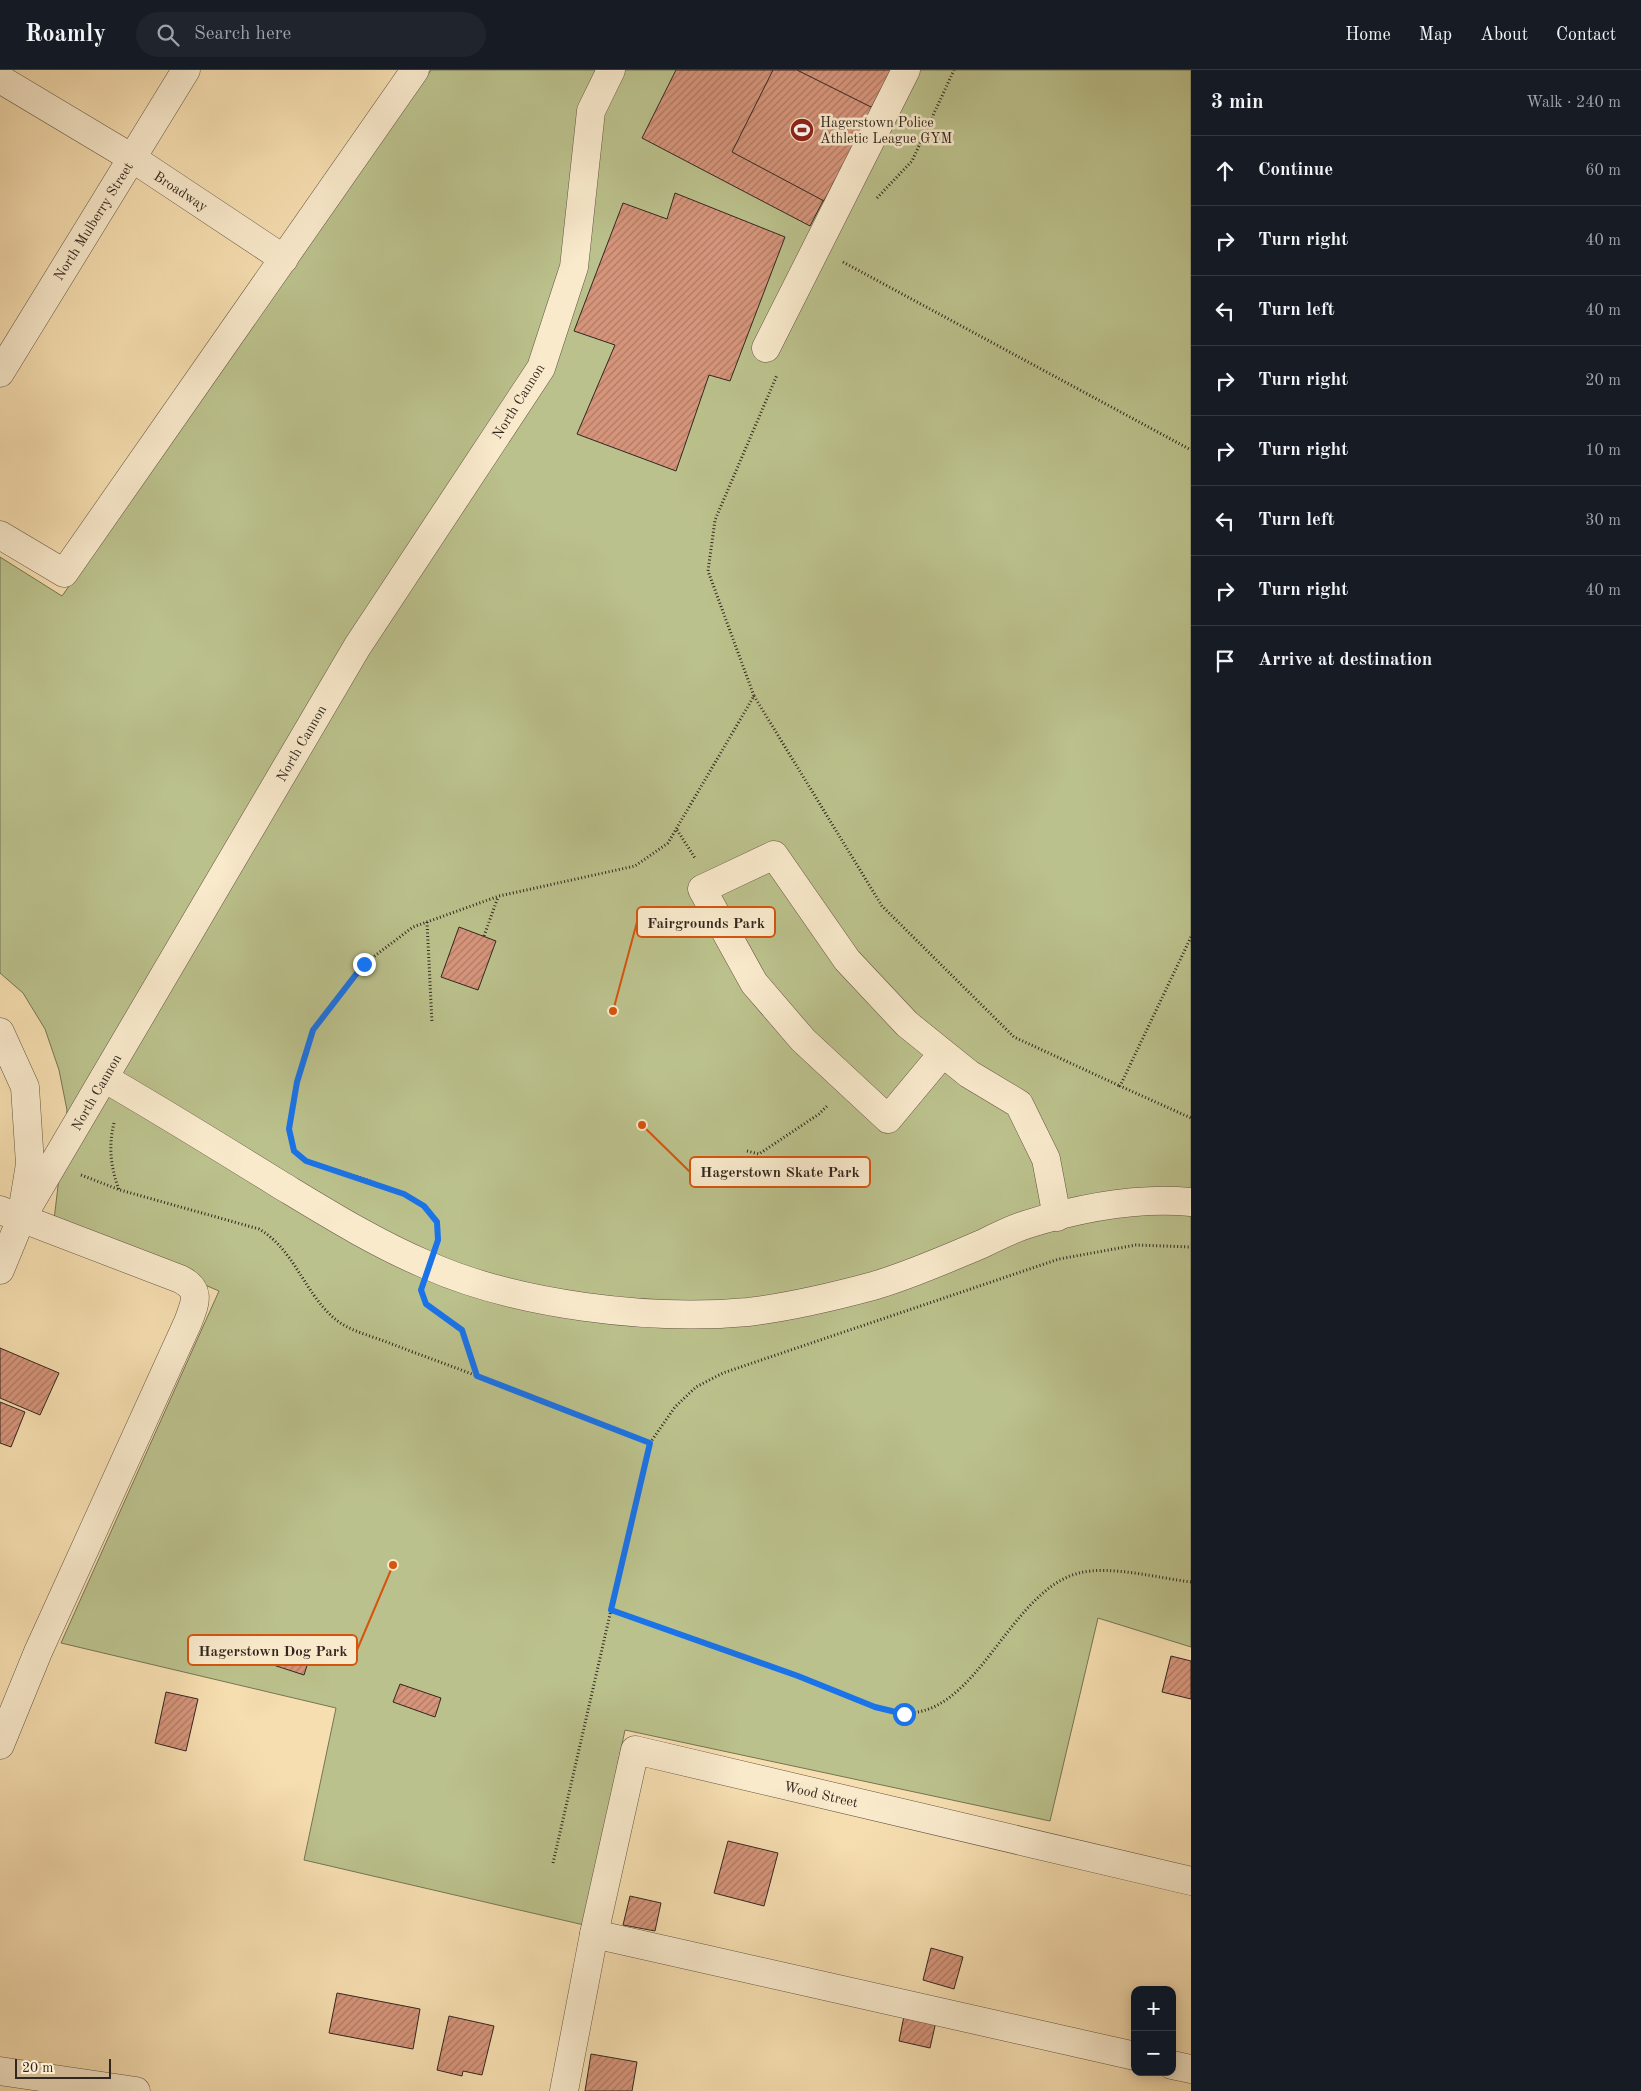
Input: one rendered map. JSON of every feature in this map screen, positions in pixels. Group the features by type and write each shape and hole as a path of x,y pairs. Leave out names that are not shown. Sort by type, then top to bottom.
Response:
{"street":[{"name":"North Mulberry Street","path":"0,373 186,70"},
{"path":"0,535 64,573 415,70"},
{"name":"North Cannon","path":"11,1215 113,1084 357,647 541,368 574,267 591,111 611,70"},
{"path":"774,358 906,70"},
{"name":"Broadway","path":"0,79 132,158 284,259"},
{"path":"943,1053 888,1119 803,1040 754,983 702,889 774,855 847,960 907,1024 943,1053 969,1074 1019,1104 1046,1159 1057,1216"},
{"path":"0,1032 25,1087 30,1164 11,1215 0,1270"},
{"path":"113,1084 354,1229 428,1266 510,1292 561,1303 614,1310 685,1314 748,1312 825,1299 893,1280 1023,1226 1057,1216 1119,1202 1154,1200 1191,1202"},
{"path":"0,1744 38,1652 184,1331 195,1302 194,1292 189,1284 180,1279 11,1215"},
{"name":"Wood Street","path":"564,2091 594,1934 635,1750 1191,1881"},
{"path":"594,1934 1131,2055"},
{"path":"1176,2066 1191,2069"},
{"path":"0,2071 136,2091"}],"path":[{"path":"873,202 912,162 954,70"},
{"path":"837,270 847,253"},
{"path":"842,261 1191,450"},
{"path":"774,358 715,520 708,571 754,696 882,906 1014,1037 1191,1118"},
{"path":"477,1376 462,1330 426,1304 421,1290 438,1240 437,1222 424,1206 404,1194 306,1161 294,1151 289,1129 297,1082 313,1030 364,964 413,927 499,896 635,866 668,843 754,696"},
{"path":"484,936 499,896"},
{"path":"427,922 432,1023"},
{"path":"1120,1086 1191,937"},
{"path":"113,1084 113,1129 110,1156 113,1173 120,1190"},
{"path":"747,1151 759,1154 819,1114 850,1084"},
{"path":"78,1174 120,1190 259,1229 282,1246 320,1304 336,1320 356,1330 650,1443"},
{"path":"553,1863 650,1443 675,1407 696,1387 723,1373 1059,1259 1136,1245 1191,1247"},
{"path":"611,1610 798,1676 875,1707 904,1714 933,1709 960,1688 1023,1614 1060,1580 1096,1570 1191,1582"}],"green space":[{"path":"431,70 1191,70 1191,1647 1098,1618 1050,1821 625,1730 584,1925 304,1860 336,1708 61,1643 219,1291 54,1220 67,1110 59,1070 45,1029 23,993 0,973 0,557 62,596"}],"building":[{"path":"676,70 891,70 810,226 642,138"},
{"name":"Hagerstown Police Athletic League GYM","path":"773,70 797,70 873,108 824,201 732,152"},
{"path":"675,193 785,237 730,381 709,375 676,471 577,434 615,345 574,331 623,203 667,219"},
{"path":"459,927 496,941 478,990 441,977"},
{"path":"0,1348 59,1373 40,1415 0,1398"},
{"path":"0,1402 25,1412 11,1447 0,1443"},
{"path":"264,1641 310,1656 304,1675 258,1660"},
{"path":"1171,1656 1191,1661 1191,1699 1162,1692"},
{"path":"400,1684 441,1698 435,1717 393,1702"},
{"path":"166,1692 198,1699 186,1751 155,1743"},
{"path":"728,1841 778,1853 764,1906 714,1893"},
{"path":"630,1896 661,1903 655,1931 623,1925"},
{"path":"931,1948 963,1957 954,1989 923,1980"},
{"path":"337,1993 420,2009 413,2049 329,2033"},
{"path":"905,2011 937,2017 930,2048 899,2041"},
{"path":"449,2016 494,2026 482,2075 463,2071 462,2076 437,2070"},
{"path":"591,2054 637,2062 632,2091 585,2091"}],"place":[{"name":"Hagerstown Police Athletic League GYM","path":"802,130"},
{"name":"Fairgrounds Park","path":"613,1011"},
{"name":"Hagerstown Skate Park","path":"642,1125"},
{"name":"Hagerstown Dog Park","path":"393,1565"}],"route":[{"path":"364,964 313,1030 297,1082 289,1129 294,1151 306,1161 404,1194 424,1206 437,1222 438,1240 421,1290 426,1304 462,1330 477,1376 650,1443 611,1610 798,1676 875,1707 904,1714"}]}
